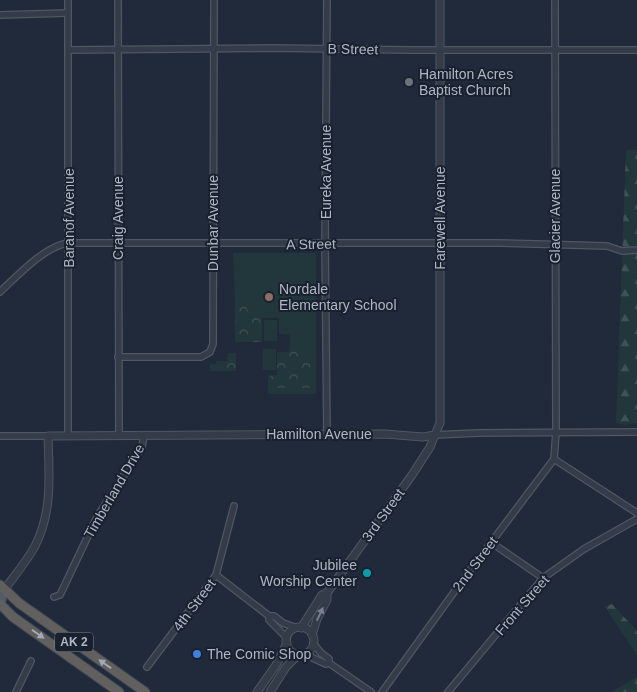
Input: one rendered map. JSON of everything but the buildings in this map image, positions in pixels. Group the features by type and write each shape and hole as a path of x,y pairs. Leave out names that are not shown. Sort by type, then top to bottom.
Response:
{"highway":[{"name":"AK 2","path":"2,589 145,692"},
{"name":"AK 2","path":"0,604 13,617 119,692"}],"main road":[{"path":"0,604 2,589"}],"street":[{"name":"Baranof Avenue","path":"68,0 68,436"},
{"name":"Craig Avenue","path":"118,0 119,435"},
{"name":"Dunbar Avenue","path":"118,357 201,357 210,352 213,344 214,0"},
{"name":"Eureka Avenue","path":"326,0 326,434"},
{"name":"Farewell Avenue","path":"435,435 440,423 440,0"},
{"name":"Glacier Avenue","path":"555,0 556,432"},
{"path":"0,15 68,13"},
{"name":"B Street","path":"69,50 326,48 637,50"},
{"name":"A Street","path":"0,292 45,254 63,244 69,243 555,244 607,246 622,251 637,250"},
{"path":"556,432 554,459 637,513"},
{"name":"Hamilton Avenue","path":"0,436 385,434 423,437 448,433 637,432"},
{"name":"Timberland Drive","path":"54,597 60,595 98,517 142,447 144,435"},
{"name":"3rd Street","path":"299,628 322,595 327,593 412,475 430,447 435,435"},
{"path":"2,589 35,546 46,518 49,500 48,436"},
{"name":"2nd Street","path":"382,692 554,459"},
{"name":"4th Street","path":"148,667 216,575 234,506"},
{"name":"Front Street","path":"448,692 543,578 584,549 637,519"},
{"path":"492,543 543,578"},
{"path":"216,575 269,616 274,616 283,623 310,631 312,635 313,643 310,650 301,654 286,667 270,692"},
{"name":"3rd Street","path":"312,635 317,619 327,600 327,593"},
{"path":"269,616 269,620 286,641 289,650 326,664 329,663 371,692"},
{"path":"256,692 276,664 290,632 299,628"},
{"path":"313,643 321,653 329,658 329,663"},
{"path":"16,692 31,661"}],"green space":[{"path":"626,150 637,150 637,423 625,425 616,423"},
{"path":"233,253 316,253 316,394 268,394 268,388 310,388 310,345 290,345 290,335 279,334 279,318 262,318 261,310 246,310 246,302 235,302"},
{"path":"235,302 246,302 247,310 262,310 262,342 235,342"},
{"path":"264,320 277,320 277,341 264,341"},
{"path":"290,345 310,345 310,388 268,388 268,376 277,375 277,352 289,352"},
{"path":"263,349 276,349 276,370 263,370"},
{"path":"228,353 236,353 236,371 210,371 210,364 216,364 216,361 227,361"},
{"path":"612,604 637,631 637,655 605,607"},
{"path":"637,677 637,692 611,692"}],"place":[{"name":"Hamilton Acres Baptist Church","path":"409,82"},
{"name":"Nordale Elementary School","path":"269,297"},
{"name":"Jubilee Worship Center","path":"367,573"},
{"name":"The Comic Shop","path":"197,654"}]}
